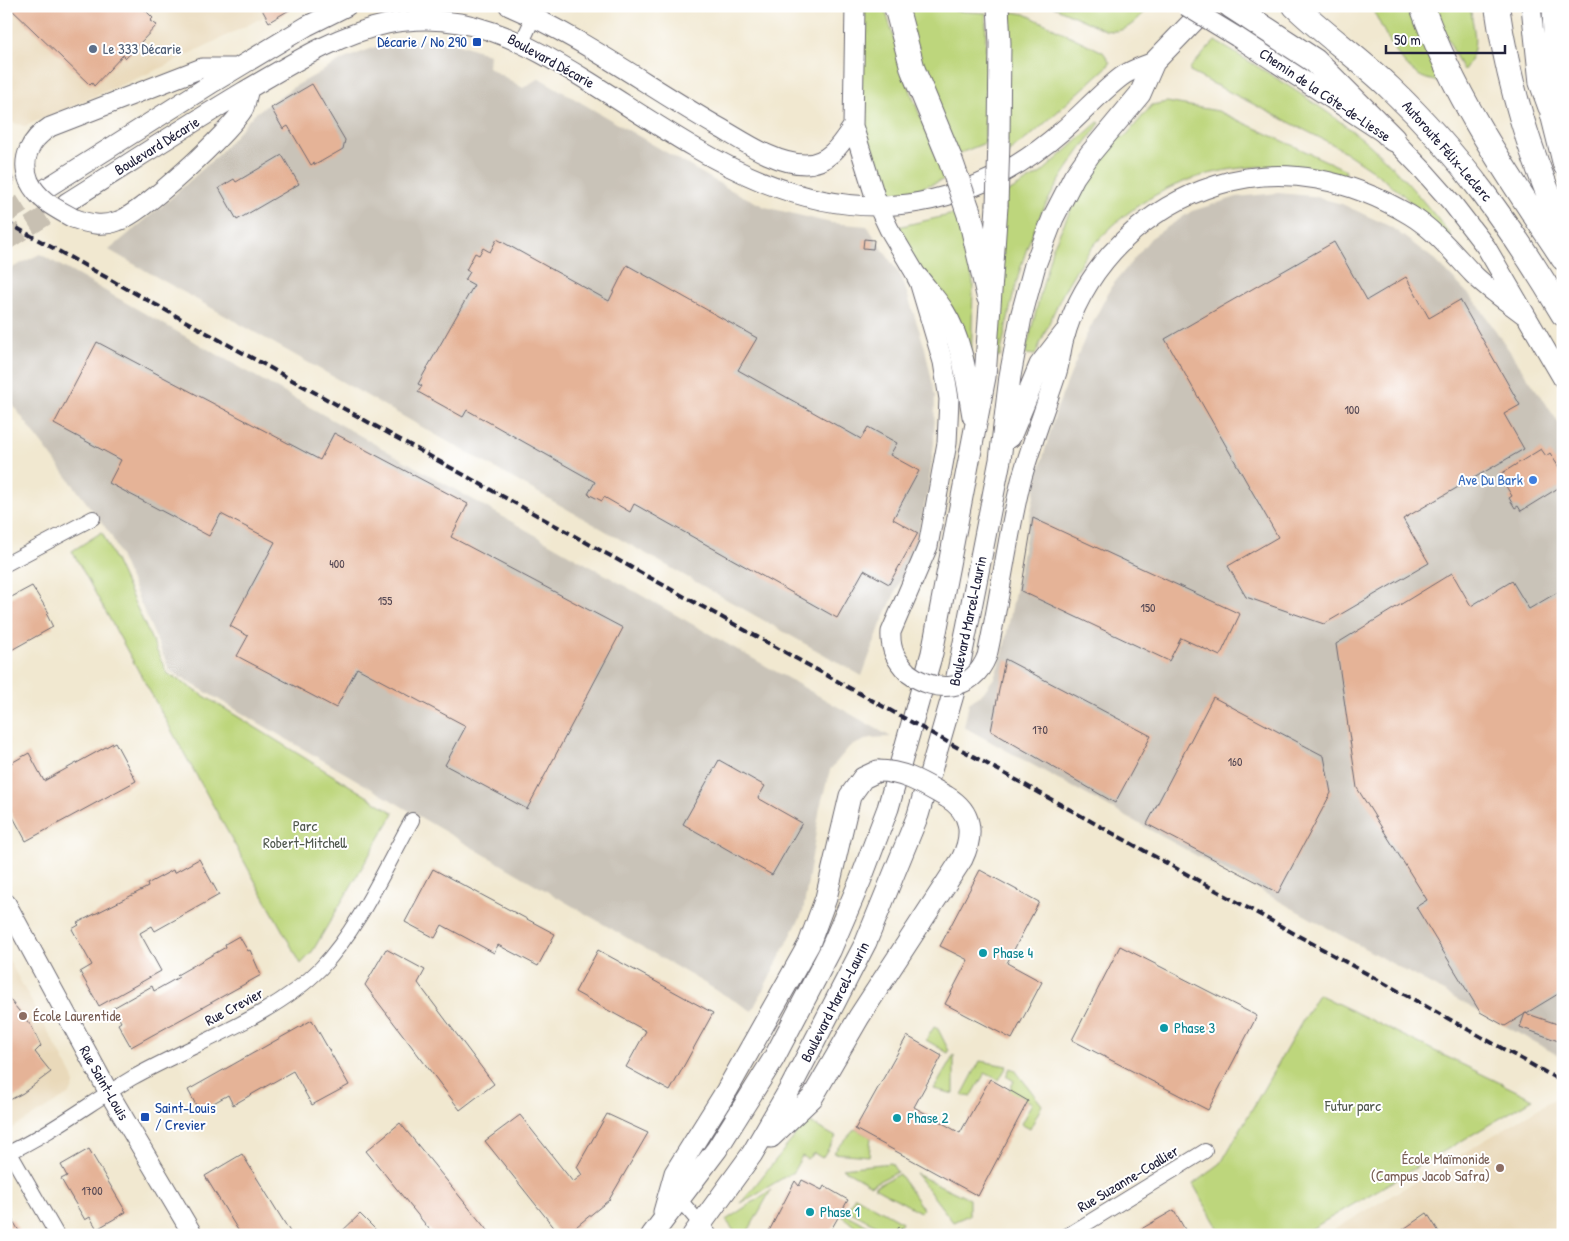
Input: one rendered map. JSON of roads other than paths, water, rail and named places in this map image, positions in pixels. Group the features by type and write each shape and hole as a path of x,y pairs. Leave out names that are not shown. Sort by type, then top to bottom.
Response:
{"highway":[{"path":"896,6 913,70 950,160 970,216 989,297"},
{"path":"1231,6 1315,61 1393,139"},
{"path":"1422,6 1437,44 1477,124 1563,258"},
{"path":"1497,6 1508,70 1522,122 1541,180 1563,227"},
{"name":"Autoroute Félix-Leclerc","path":"1295,9 1373,71 1453,153 1504,219 1563,314"}],"main road":[{"name":"Boulevard Marcel-Laurin","path":"656,1228 717,1150 774,1058 820,972 871,855 888,808 928,671 945,591 987,364 989,297 997,206 1000,43 998,6"},
{"name":"Boulevard Marcel-Laurin","path":"702,1231 752,1154 791,1087 854,967 879,913 918,815 954,691 1000,460 1010,376 1021,317 1044,239 1074,177 1112,126 1140,94 1154,62 1208,6"},
{"path":"918,278 945,312 956,339 975,424"},
{"path":"1000,460 1040,365 1065,333"},
{"path":"656,1228 675,1173 727,1090 809,944 826,898 850,796 863,778 878,771 893,771 906,775 947,797 962,808 968,819 970,839 962,859 859,1018 812,1098 752,1154"}],"street":[{"name":"Boulevard Décarie","path":"37,185 307,26 347,6"},
{"name":"Boulevard Décarie","path":"509,6 536,12 558,30 703,118 780,159 804,164 824,159 840,146 853,126"},
{"path":"855,6 853,126 878,206 918,278 944,362 949,414 947,443 928,546 891,632 895,657 908,673 928,685 952,687 974,677 983,665 1021,483 1037,429 1058,370 1065,333 1082,296 1102,264 1126,237 1150,217 1179,200 1209,187 1243,178 1272,175 1297,176 1334,183 1360,191 1409,214 1431,231 1474,275 1526,317"},
{"name":"Chemin de la Côte-de-Liesse","path":"1186,6 1393,139 1436,184 1477,233 1496,262 1563,379"},
{"path":"1531,6 1539,84 1550,114 1563,166"},
{"path":"1550,114 1554,68 1552,6"},
{"path":"522,42 536,12"},
{"name":"Boulevard Décarie","path":"66,203 248,89 323,48 361,32 390,24 446,21 493,30 522,42 682,138 764,183 794,195 850,205 878,206 941,197 1002,174 1049,142 1123,75 1154,62"},
{"path":"237,68 202,68 50,127 33,142 28,152 25,166 37,185 38,196 55,209 85,223 108,224 130,215 200,156 244,107 248,89"},
{"path":"6,564 93,518"},
{"name":"Rue Crevier","path":"8,1153 133,1078 274,1004 308,980 327,960 347,934 412,820"},
{"name":"Rue Saint-Louis","path":"6,903 109,1094 193,1235"},
{"name":"Rue Suzanne-Coallier","path":"1068,1235 1205,1151"},
{"path":"8,1153 57,1235"},
{"path":"679,1199 702,1231"}],"tunnel":[{"path":"6,214 45,189"},
{"path":"6,241 66,203"}],"railway":[{"path":"6,222 1563,1082"}],"place":[{"name":"Décarie / No 290","path":"477,42"},
{"name":"Le 333 Décarie","path":"93,49"},
{"name":"Ave Du Bark","path":"1533,480"},
{"name":"Phase 4","path":"983,953"},
{"name":"École Laurentide","path":"23,1016"},
{"name":"Phase 3","path":"1164,1028"},
{"name":"Saint-Louis / Crevier","path":"145,1117"},
{"name":"Phase 2","path":"897,1118"},
{"name":"École Maïmonide (Campus Jacob Safra)","path":"1500,1168"},
{"name":"Phase 1","path":"810,1212"}],"park label":[{"name":"Parc Robert-Mitchell","path":"305,834"},
{"name":"Futur parc","path":"1353,1106"}]}
